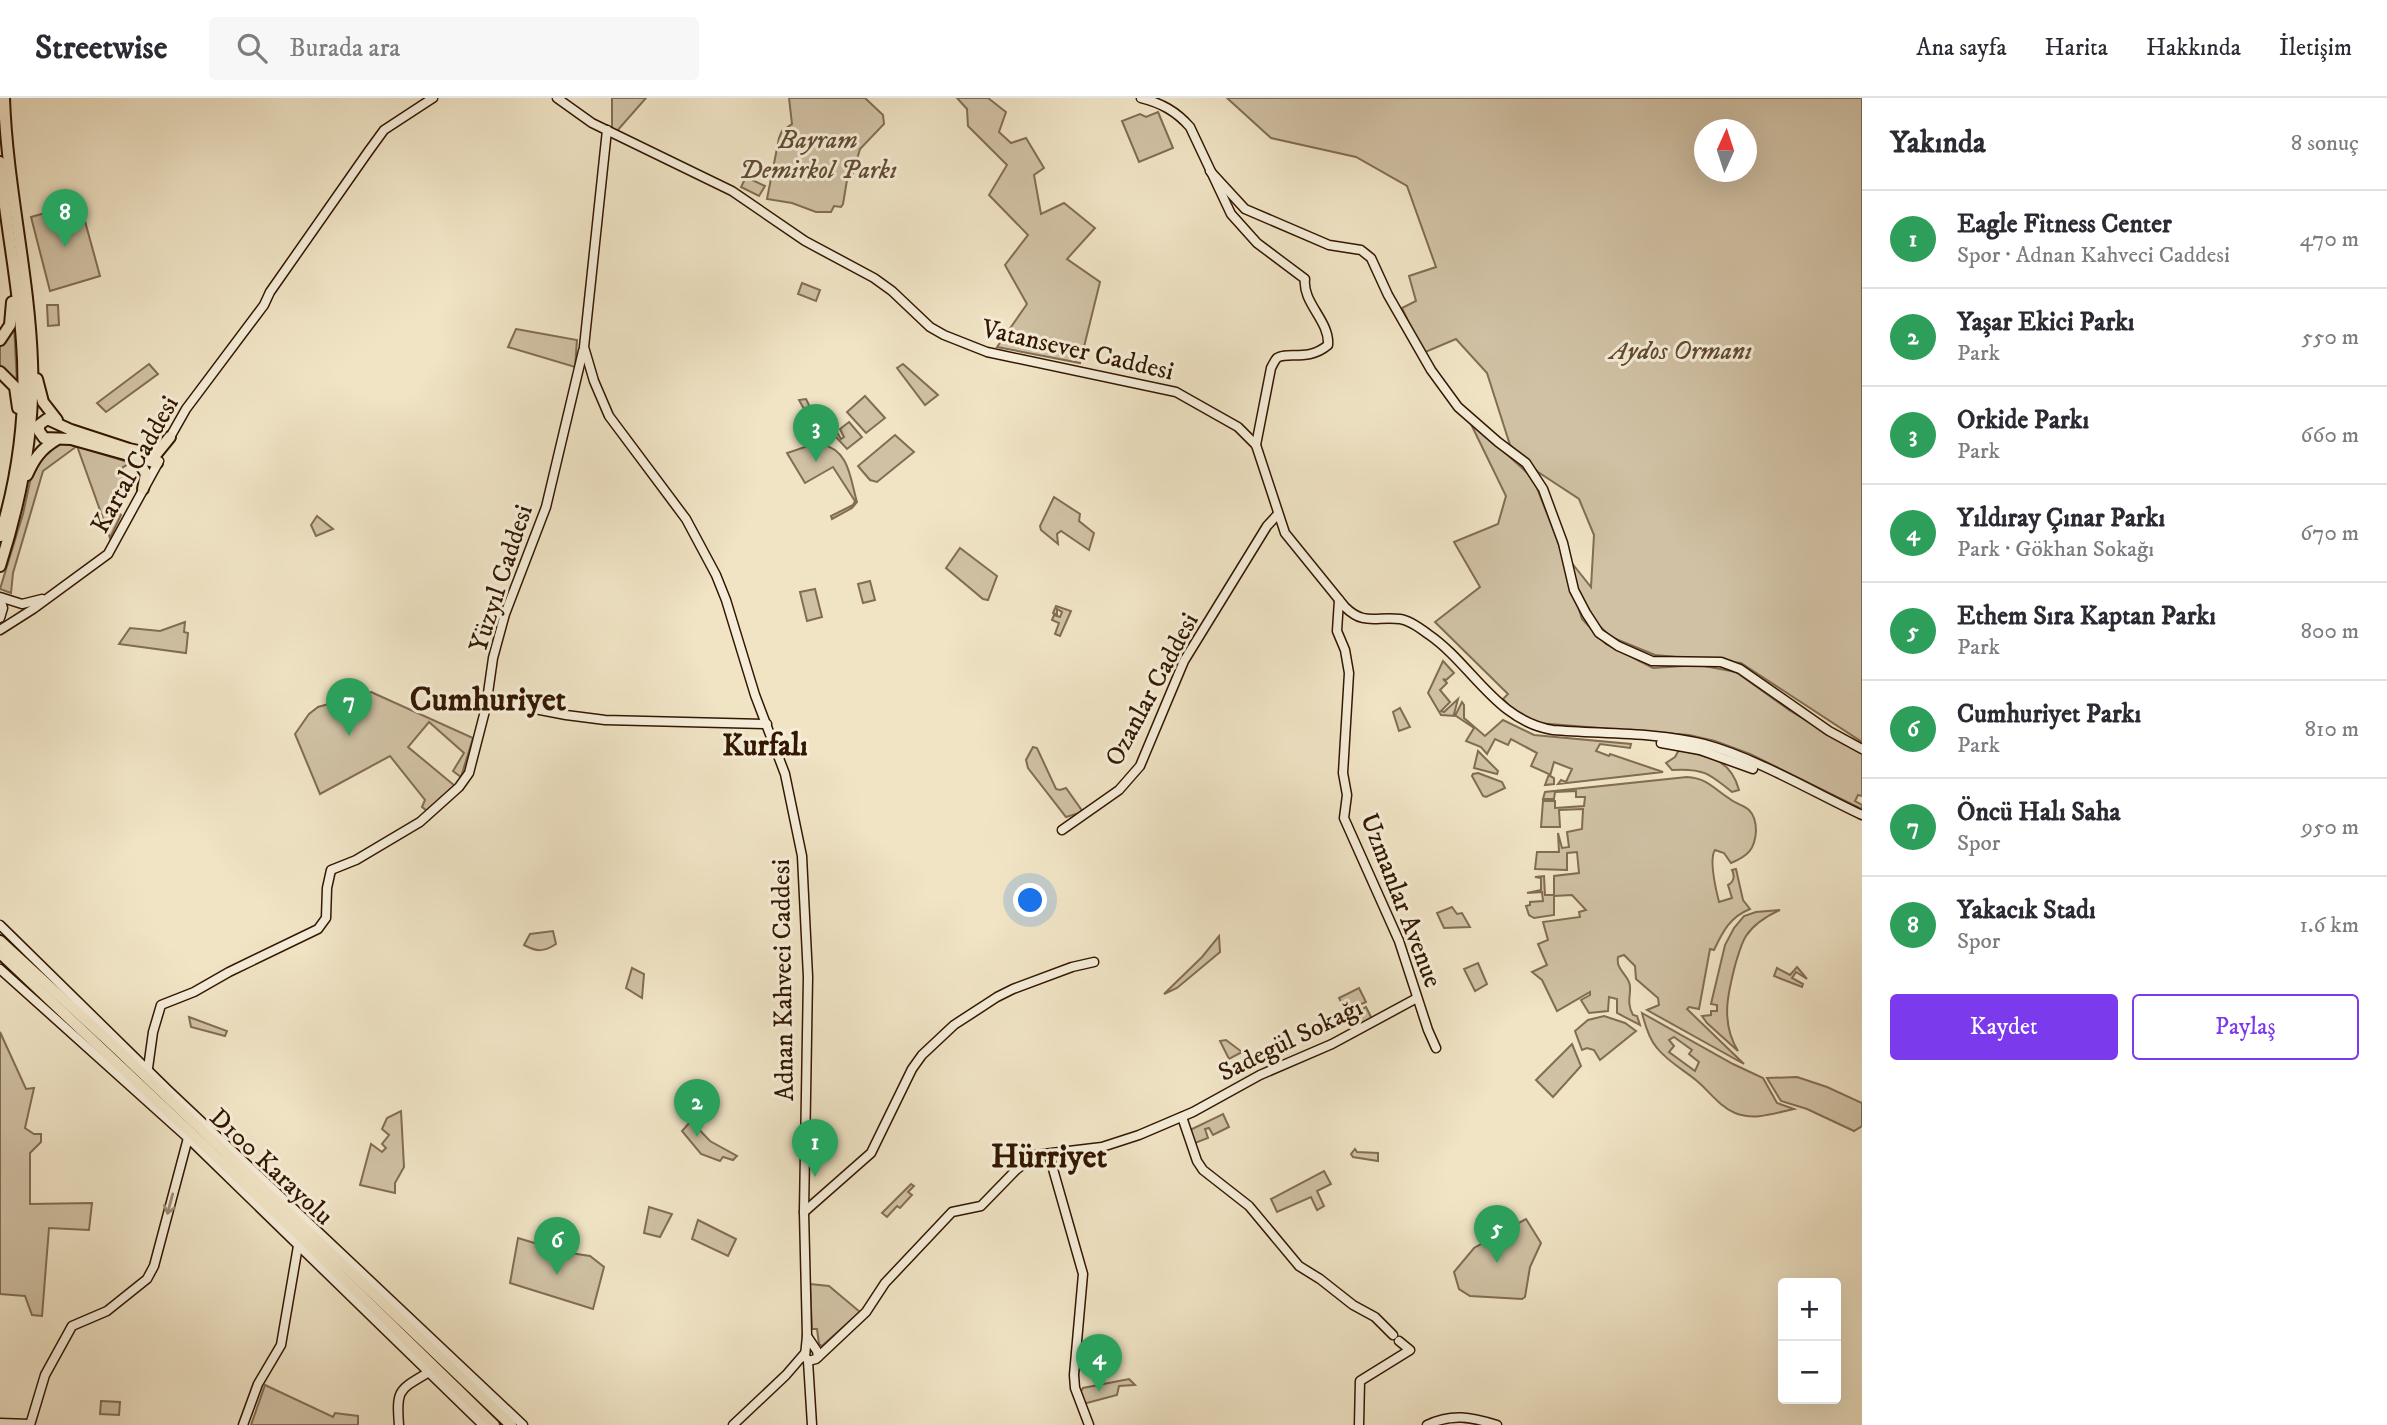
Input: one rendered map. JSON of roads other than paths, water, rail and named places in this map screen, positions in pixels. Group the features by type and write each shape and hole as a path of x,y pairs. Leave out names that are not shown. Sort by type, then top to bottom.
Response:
{"highway":[{"path":"4,98 32,363 30,428 18,501"},
{"path":"0,162 18,299 23,367 18,462 0,536"},
{"path":"0,340 10,325 12,291 1,201 1,171"},
{"path":"15,214 26,258 39,393 50,413 66,434 124,455 155,459"},
{"path":"0,372 15,387 18,410 12,468 0,536"},
{"path":"0,566 27,473 44,447 66,434 129,449 155,459"},
{"path":"155,459 170,437"},
{"path":"124,455 145,469 143,489"},
{"name":"D100 Karayolu","path":"0,939 511,1425"},
{"name":"D100 Karayolu","path":"0,953 298,1234 494,1425"},
{"path":"0,964 50,1002"},
{"path":"114,1046 168,1090"},
{"path":"167,1111 190,1141"},
{"path":"467,1371 494,1407"}],"street":[{"name":"Kartal Caddesi","path":"170,437 186,409 264,304 384,130 433,98"},
{"name":"Vatansever Caddesi","path":"557,98 582,117 732,191 804,241 883,284 930,327 944,335 987,352 1176,392 1238,427 1256,445"},
{"path":"1141,98 1162,105 1187,123 1194,133 1223,200 1257,243 1305,279 1306,292 1328,335 1328,345 1316,354 1276,359 1271,368 1256,445 1285,533 1339,600 1358,618 1407,621 1430,635 1455,656 1510,714 1537,727 1681,740 1706,745 1862,815"},
{"name":"Adnan Kahveci Caddesi","path":"607,130 584,347 594,381 609,416 686,519 716,575 726,600 742,659 785,774 802,856 808,977 804,1212 807,1336 811,1355"},
{"path":"1210,171 1245,209 1329,245 1361,250 1371,258 1388,295 1437,379 1458,407 1526,463 1542,489 1563,543 1574,590 1599,633 1618,646 1652,661 1730,664 1862,750"},
{"name":"Yüzyıl Caddesi","path":"148,1068 153,1032 161,1005 194,992 318,929 326,918 327,888 331,870 356,860 421,822 459,787 469,773 488,700 493,658 505,614 546,507 584,347"},
{"name":"Kartal Caddesi","path":"0,630 33,609 109,552 143,489 155,459"},
{"name":"Ozanlar Caddesi","path":"1062,830 1119,790 1140,766 1184,661 1267,526 1278,514"},
{"path":"0,598 26,604 48,597"},
{"path":"0,598 3,608 0,618"},
{"name":"Uzmanlar Avenue","path":"1339,600 1337,631 1345,650 1349,673 1343,774 1347,794 1345,818 1399,941 1436,1048"},
{"path":"488,700 522,708 605,720 767,724"},
{"path":"1734,758 1862,820"},
{"path":"0,926 168,1090 523,1425"},
{"path":"804,1212 871,1153 912,1069 922,1055 954,1025 1013,989 1072,967 1094,962"},
{"path":"0,970 190,1141 483,1425"},
{"name":"Sadegül Sokağı","path":"811,1355 827,1348 866,1311 885,1283 952,1212 981,1206 1016,1170 1035,1155 1102,1147 1182,1117 1260,1075 1332,1044 1417,998"},
{"path":"1182,1117 1197,1161 1203,1170 1249,1206 1299,1266 1353,1305 1375,1317 1410,1350 1360,1381 1359,1425"},
{"path":"0,1423 30,1425 45,1375 72,1326 107,1311 147,1279 154,1266 190,1141"},
{"path":"1049,1155 1083,1274 1080,1290 1080,1329 1074,1364 1075,1388 1089,1425"},
{"path":"243,1425 258,1384 281,1345 298,1246"},
{"path":"733,1425 797,1363 811,1355"},
{"path":"811,1355 812,1425"},
{"path":"399,1425 398,1396 401,1389 429,1372"},
{"path":"1427,1425 1458,1416 1497,1425"}],"place":[{"name":"Yakacık Stadı","path":"65,247"},
{"name":"Orkide Parkı","path":"816,462"},
{"name":"Öncü Halı Saha","path":"349,736"},
{"name":"Yaşar Ekici Parkı","path":"697,1137"},
{"name":"Eagle Fitness Center","path":"815,1177"},
{"name":"Ethem Sıra Kaptan Parkı","path":"1497,1263"},
{"name":"Cumhuriyet Parkı","path":"557,1275"},
{"name":"Yıldıray Çınar Parkı","path":"1099,1392"}],"district":[{"name":"Cumhuriyet","path":"488,698"},
{"name":"Kurfalı","path":"765,745"},
{"name":"Hürriyet","path":"1049,1155"}],"park label":[{"name":"Bayram Demirkol Parkı","path":"818,154"},
{"name":"Aydos Ormanı","path":"1681,350"}]}
